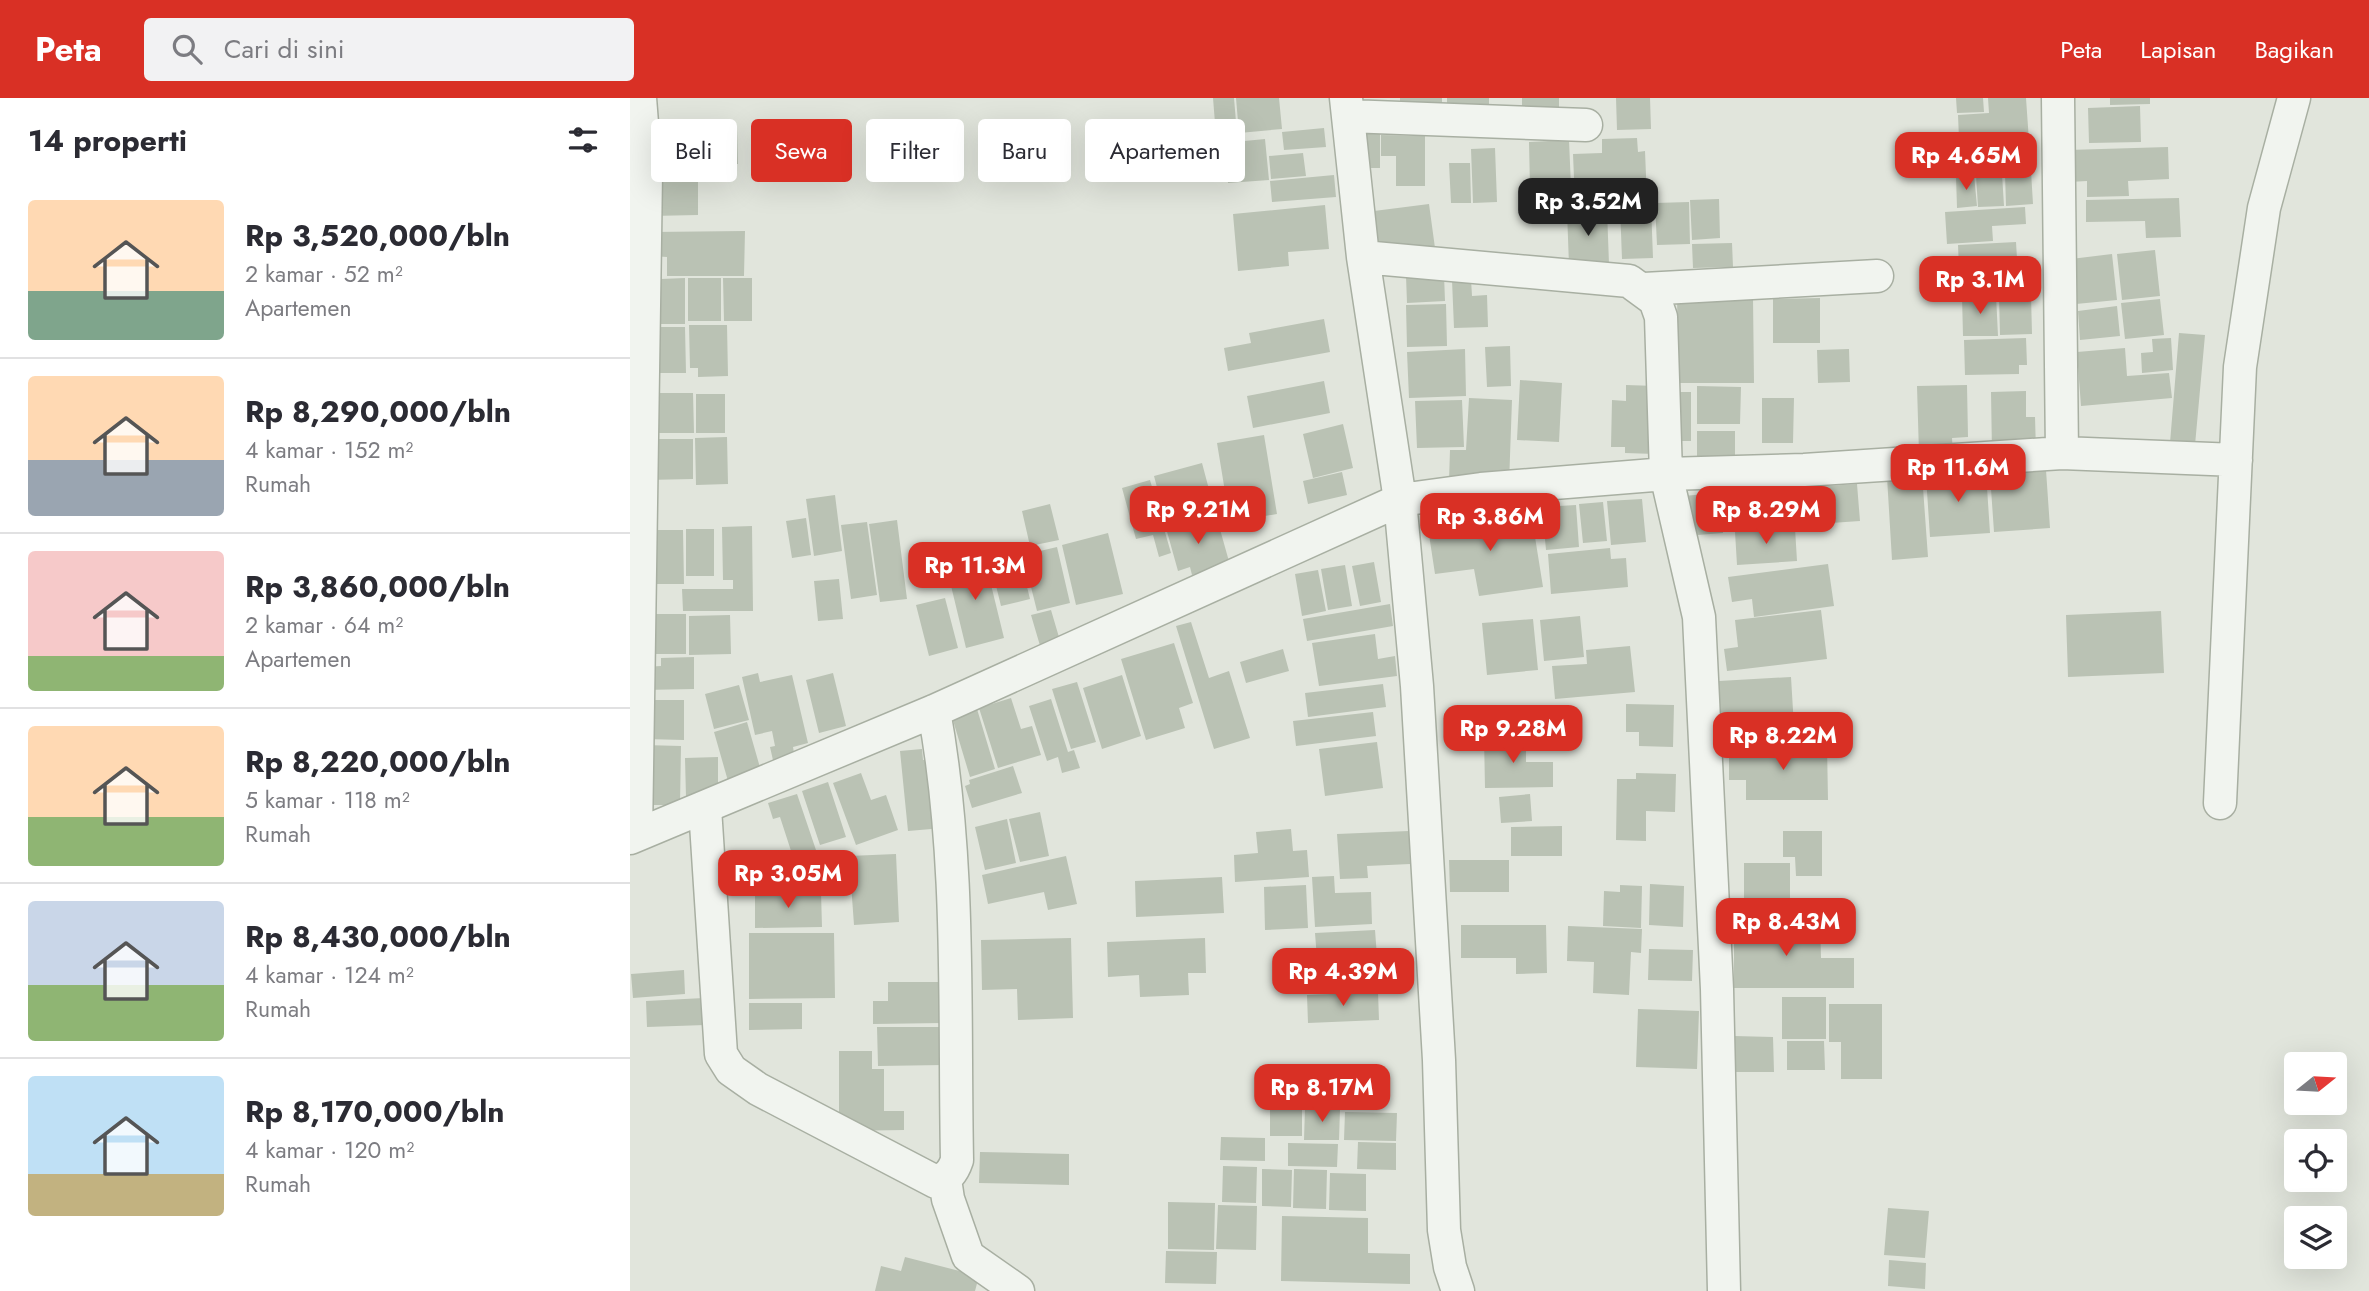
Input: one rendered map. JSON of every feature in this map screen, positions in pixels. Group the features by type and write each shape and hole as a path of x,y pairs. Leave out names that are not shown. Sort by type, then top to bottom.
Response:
{"street":[{"path":"640,98 646,173 633,836 934,711 1400,500 1481,489 1666,474 1804,470 2062,453 2236,460"},
{"path":"2058,98 2062,453"},
{"path":"2220,803 2240,367 2264,208 2294,98"},
{"path":"1458,1291 1450,1267 1444,1230 1439,1060 1417,686 1400,500 1363,257 1347,107 1586,125"},
{"path":"1363,257 1629,281 1644,289 1655,300 1661,317 1666,474 1699,617 1717,989 1724,1291"},
{"path":"1644,289 1877,276"},
{"path":"705,808 721,1054 731,1070 758,1089 936,1182 945,1179 954,1169 957,1160 950,859 946,779 934,711"},
{"path":"945,1179 948,1199 968,1256 1018,1291"}],"building":[{"path":"1213,98 1234,98 1236,119 1215,119"},
{"path":"1236,98 1279,98 1282,129 1245,132 1245,119 1238,119"},
{"path":"1400,98 1442,98 1442,115 1400,115"},
{"path":"1447,98 1489,98 1489,118 1447,110"},
{"path":"1522,98 1559,98 1559,119 1522,119"},
{"path":"1616,98 1650,98 1651,129 1617,130"},
{"path":"1956,98 1983,98 1984,112 1957,113"},
{"path":"1988,98 2026,98 2031,170 1944,174 1942,140 1959,139 1958,115 1989,113"},
{"path":"2110,98 2150,98 2150,104 2110,105"},
{"path":"2140,106 2141,142 2089,143 2088,108"},
{"path":"1324,128 1326,147 1284,150 1282,132"},
{"path":"1361,132 1380,132 1380,168 1361,168"},
{"path":"1381,135 1425,136 1425,186 1396,186 1396,156 1381,156"},
{"path":"1637,138 1638,152 1645,151 1647,200 1575,202 1573,154 1602,153 1602,139"},
{"path":"1265,139 1269,180 1245,182 1245,141"},
{"path":"1569,140 1571,187 1530,188 1529,142"},
{"path":"2168,147 2169,179 2128,181 2129,196 2087,197 2087,181 2069,182 2068,150"},
{"path":"1495,148 1497,202 1473,203 1471,149"},
{"path":"1303,153 1306,176 1271,179 1269,156"},
{"path":"1449,163 1470,163 1471,203 1451,203"},
{"path":"2031,171 2033,204 2006,206 2005,173"},
{"path":"2002,174 2004,206 1978,207 1976,175"},
{"path":"1334,175 1336,197 1272,202 1270,181"},
{"path":"1974,175 1977,206 1957,208 1956,176"},
{"path":"651,182 698,182 698,215 651,216"},
{"path":"2179,198 2181,237 2146,238 2145,221 2086,222 2086,200"},
{"path":"1719,199 1720,238 1692,240 1690,200"},
{"path":"1689,202 1690,244 1657,245 1655,203"},
{"path":"1429,204 1435,248 1379,255 1374,211"},
{"path":"1325,205 1329,249 1288,252 1289,266 1238,271 1233,214"},
{"path":"1651,205 1653,258 1622,259 1620,206"},
{"path":"2025,207 2026,224 1992,226 1993,241 1947,244 1945,212"},
{"path":"1607,210 1609,264 1569,265 1567,211"},
{"path":"745,231 744,276 667,276 667,257 652,256 652,232"},
{"path":"2016,242 2019,291 1948,295 1947,268 1959,268 1958,245"},
{"path":"1732,243 1733,267 1693,268 1692,244"},
{"path":"2155,250 2160,296 2122,300 2117,254"},
{"path":"2112,254 2117,300 2076,304 2071,259"},
{"path":"1444,275 1445,301 1407,303 1406,276"},
{"path":"685,278 685,324 651,324 651,289 661,290 661,279"},
{"path":"688,278 721,278 721,321 688,321"},
{"path":"723,278 752,278 752,321 724,321"},
{"path":"1471,279 1472,296 1487,295 1488,327 1454,328 1452,280"},
{"path":"1996,295 1998,336 1963,336 1962,296"},
{"path":"2031,295 2032,334 2000,335 1999,296"},
{"path":"1753,298 1754,383 1667,383 1667,345 1678,345 1677,299"},
{"path":"1820,298 1820,343 1773,343 1773,299"},
{"path":"2160,299 2164,335 2125,339 2121,303"},
{"path":"1446,304 1447,346 1407,347 1406,305"},
{"path":"2117,306 2120,336 2080,340 2078,311"},
{"path":"1324,319 1330,352 1228,371 1224,348 1251,343 1249,333"},
{"path":"689,325 727,325 728,376 698,377 698,368 690,368"},
{"path":"649,327 685,327 686,373 649,373"},
{"path":"2179,333 2205,335 2195,445 2170,443"},
{"path":"2026,338 2027,365 2019,365 2019,374 1965,375 1964,340"},
{"path":"2171,338 2173,370 2142,373 2141,353 2153,352 2152,339"},
{"path":"1510,346 1511,386 1487,387 1485,347"},
{"path":"2125,348 2127,376 2169,373 2172,398 2081,406 2077,352"},
{"path":"1465,349 1466,396 1409,398 1407,352"},
{"path":"1849,349 1850,382 1818,383 1817,350"},
{"path":"1520,380 1562,383 1559,442 1517,440"},
{"path":"1324,381 1330,413 1253,428 1247,396"},
{"path":"1626,385 1656,386 1655,454 1625,453 1625,447 1611,447 1612,400 1626,401"},
{"path":"1967,385 1968,437 1952,438 1953,453 1919,454 1917,386"},
{"path":"1697,386 1741,387 1740,424 1697,424"},
{"path":"2026,391 2026,417 2035,417 2036,451 1992,453 1991,392"},
{"path":"1670,392 1691,392 1691,441 1669,441"},
{"path":"653,393 693,393 694,433 653,433"},
{"path":"696,394 725,394 725,433 696,433"},
{"path":"1469,398 1512,400 1509,484 1449,481 1450,450 1466,450"},
{"path":"1762,398 1794,398 1793,443 1762,443"},
{"path":"1462,400 1464,447 1417,448 1415,401"},
{"path":"1343,424 1353,468 1313,478 1303,434"},
{"path":"1697,431 1735,431 1735,460 1697,460"},
{"path":"1264,435 1277,514 1230,522 1217,443"},
{"path":"727,437 728,484 696,485 695,438"},
{"path":"646,439 693,439 693,479 646,480"},
{"path":"1202,463 1215,512 1167,525 1154,476"},
{"path":"2046,470 2050,528 1994,532 1990,474"},
{"path":"1342,472 1347,495 1308,504 1303,481"},
{"path":"1986,472 1990,533 1930,537 1926,476"},
{"path":"1922,474 1928,557 1892,560 1887,477"},
{"path":"1150,480 1171,553 1159,557 1153,535 1136,539 1122,488"},
{"path":"1791,483 1794,524 1728,528 1725,487"},
{"path":"1857,484 1860,521 1802,525 1800,488"},
{"path":"1720,493 1723,533 1685,536 1682,496"},
{"path":"835,495 842,551 814,556 806,499"},
{"path":"1642,499 1646,542 1611,545 1607,501"},
{"path":"1603,502 1607,541 1583,543 1579,504"},
{"path":"1050,504 1059,540 1030,546 1022,511"},
{"path":"1576,505 1579,547 1546,550 1542,507"},
{"path":"1531,512 1543,587 1479,596 1474,569 1435,574 1428,528"},
{"path":"1216,515 1230,565 1192,575 1190,567 1178,571 1166,528"},
{"path":"806,518 811,555 792,558 786,521"},
{"path":"897,520 907,599 880,602 869,524"},
{"path":"867,522 877,595 851,599 841,525"},
{"path":"752,526 753,611 683,611 682,589 733,589 733,580 723,580 722,527"},
{"path":"1795,528 1797,561 1737,565 1735,532"},
{"path":"686,529 714,529 714,576 686,576"},
{"path":"649,530 683,530 684,584 649,584"},
{"path":"1108,533 1123,594 1076,605 1062,545"},
{"path":"1016,542 1030,599 1001,606 987,549"},
{"path":"1057,547 1070,603 1037,611 1023,555"},
{"path":"1610,548 1611,559 1626,558 1628,587 1551,594 1548,554"},
{"path":"984,556 1004,638 966,648 946,565"},
{"path":"1374,562 1381,602 1360,606 1352,566"},
{"path":"1828,564 1834,606 1754,617 1752,599 1732,602 1728,577"},
{"path":"1345,565 1352,606 1328,610 1321,569"},
{"path":"1318,570 1326,611 1302,616 1295,574"},
{"path":"839,579 843,619 818,621 814,581"},
{"path":"945,598 958,648 929,656 916,605"},
{"path":"1390,604 1393,626 1307,641 1303,619"},
{"path":"1051,610 1061,644 1041,649 1031,615"},
{"path":"1821,610 1827,659 1727,671 1724,649 1738,647 1735,620"},
{"path":"2161,611 2164,673 2068,677 2066,615"},
{"path":"652,614 686,614 686,654 652,654"},
{"path":"730,615 731,654 689,655 689,616"},
{"path":"1580,616 1584,657 1544,661 1540,620"},
{"path":"1533,619 1538,670 1487,675 1482,623"},
{"path":"1191,622 1209,678 1229,671 1250,738 1214,749 1176,626"},
{"path":"1375,634 1378,659 1395,656 1397,676 1319,686 1312,643"},
{"path":"1174,643 1193,703 1179,708 1185,728 1146,740 1121,659"},
{"path":"1630,646 1635,692 1555,699 1552,666 1587,664 1586,650"},
{"path":"1283,649 1289,671 1246,683 1240,662"},
{"path":"694,657 694,689 643,690 643,667 661,666 661,658"},
{"path":"758,673 760,682 792,675 808,743 793,747 796,764 775,769 770,747 775,746 772,731 755,735 742,677"},
{"path":"833,673 846,726 819,733 806,680"},
{"path":"1122,675 1141,736 1102,749 1083,688"},
{"path":"1791,677 1794,727 1721,731 1719,681"},
{"path":"1077,682 1096,742 1071,749 1052,689"},
{"path":"1383,684 1386,707 1308,717 1305,693"},
{"path":"739,685 749,720 714,729 705,694"},
{"path":"1011,698 1021,729 1032,726 1041,755 998,768 979,708"},
{"path":"1051,699 1068,752 1074,750 1080,768 1062,773 1058,757 1047,761 1029,706"},
{"path":"645,700 684,700 684,740 645,739"},
{"path":"1626,704 1674,705 1673,747 1639,746 1639,732 1626,732"},
{"path":"977,709 995,769 970,777 952,717"},
{"path":"1373,712 1376,736 1296,746 1293,721"},
{"path":"747,722 761,771 728,781 714,732"},
{"path":"1484,736 1526,736 1526,762 1553,762 1553,787 1485,788"},
{"path":"1377,742 1383,788 1325,796 1319,749"},
{"path":"644,745 681,746 680,805 644,805"},
{"path":"1746,745 1827,745 1828,800 1746,800 1746,780 1729,780 1729,758 1746,758"},
{"path":"922,749 923,760 936,758 943,828 908,831 900,751"},
{"path":"718,757 718,797 686,797 685,758"},
{"path":"1013,766 1022,793 972,808 965,786 970,784 969,780"},
{"path":"861,773 871,800 886,795 898,830 856,845 833,783"},
{"path":"1636,773 1676,774 1675,812 1646,811 1646,841 1616,840 1617,779 1636,779"},
{"path":"828,782 846,837 820,845 802,791"},
{"path":"797,794 816,850 793,857 780,817 773,819 768,803"},
{"path":"1530,794 1532,821 1501,823 1499,797"},
{"path":"1040,812 1049,856 1020,862 1009,819"},
{"path":"1007,819 1016,863 985,870 975,827"},
{"path":"1562,826 1562,856 1511,856 1511,827"},
{"path":"1291,829 1293,851 1307,850 1309,877 1235,882 1234,855 1258,853 1256,832"},
{"path":"1409,831 1410,864 1367,866 1368,878 1340,879 1337,834"},
{"path":"1783,831 1822,831 1822,876 1796,876 1795,857 1783,857"},
{"path":"896,854 899,922 854,925 849,856"},
{"path":"1066,856 1077,904 1048,910 1044,892 988,904 982,875"},
{"path":"1449,860 1509,860 1509,892 1450,892"},
{"path":"1744,863 1790,863 1790,912 1744,913"},
{"path":"1334,876 1335,893 1371,892 1372,924 1315,927 1312,877"},
{"path":"1222,877 1224,913 1136,917 1135,881"},
{"path":"1650,884 1684,886 1683,927 1649,925"},
{"path":"1306,885 1308,928 1265,930 1264,887"},
{"path":"1620,885 1642,886 1641,928 1603,926 1604,891 1620,892"},
{"path":"821,892 822,927 755,928 755,893"},
{"path":"1734,922 1820,922 1821,958 1854,958 1854,988 1734,988"},
{"path":"1461,925 1546,925 1547,973 1516,974 1516,958 1461,958"},
{"path":"1568,926 1642,929 1641,953 1631,952 1629,995 1593,993 1594,962 1567,961"},
{"path":"1375,930 1377,957 1317,959 1315,933"},
{"path":"749,933 834,933 835,998 749,999"},
{"path":"1071,938 1073,1018 1018,1020 1017,989 982,990 981,940"},
{"path":"1205,938 1206,973 1188,973 1189,995 1140,997 1139,975 1108,977 1107,942"},
{"path":"1649,949 1693,950 1692,981 1648,980"},
{"path":"1378,961 1379,989 1300,993 1299,964"},
{"path":"684,970 685,994 633,998 631,974"},
{"path":"888,982 942,982 943,1023 873,1024 873,1001 888,1001"},
{"path":"1378,992 1379,1020 1308,1023 1307,995"},
{"path":"1782,997 1826,997 1826,1039 1782,1039"},
{"path":"704,998 705,1025 647,1027 646,1001"},
{"path":"749,1003 802,1003 802,1029 749,1030"},
{"path":"1829,1004 1882,1004 1882,1079 1841,1079 1841,1042 1829,1042"},
{"path":"1638,1009 1699,1011 1697,1069 1636,1067"},
{"path":"877,1027 942,1027 943,1065 878,1066"},
{"path":"1734,1036 1773,1037 1774,1072 1734,1072"},
{"path":"1787,1041 1824,1041 1825,1070 1787,1070"},
{"path":"839,1051 872,1051 872,1069 884,1069 884,1111 904,1111 904,1130 839,1131"},
{"path":"1270,1107 1302,1108 1302,1136 1270,1136"},
{"path":"1305,1108 1340,1109 1339,1140 1304,1140"},
{"path":"1345,1112 1397,1113 1396,1141 1344,1140"},
{"path":"1221,1137 1265,1138 1265,1161 1220,1160"},
{"path":"1358,1142 1396,1143 1396,1170 1357,1169"},
{"path":"1288,1143 1338,1144 1337,1167 1288,1166"},
{"path":"980,1152 1069,1154 1069,1185 979,1183"},
{"path":"1223,1166 1257,1167 1256,1203 1222,1202"},
{"path":"1262,1169 1292,1170 1291,1207 1262,1206"},
{"path":"1294,1169 1327,1170 1326,1209 1293,1208"},
{"path":"1330,1173 1366,1174 1366,1211 1329,1210"},
{"path":"1168,1202 1215,1203 1214,1250 1168,1249"},
{"path":"1218,1205 1257,1206 1256,1250 1216,1249"},
{"path":"1888,1208 1929,1211 1925,1258 1884,1255"},
{"path":"1282,1216 1368,1218 1368,1253 1410,1254 1410,1284 1281,1281"},
{"path":"1166,1251 1217,1252 1216,1284 1165,1283"},
{"path":"905,1257 979,1276 975,1291 875,1291 881,1266 901,1271"},
{"path":"1889,1260 1926,1263 1925,1289 1888,1286"}]}
